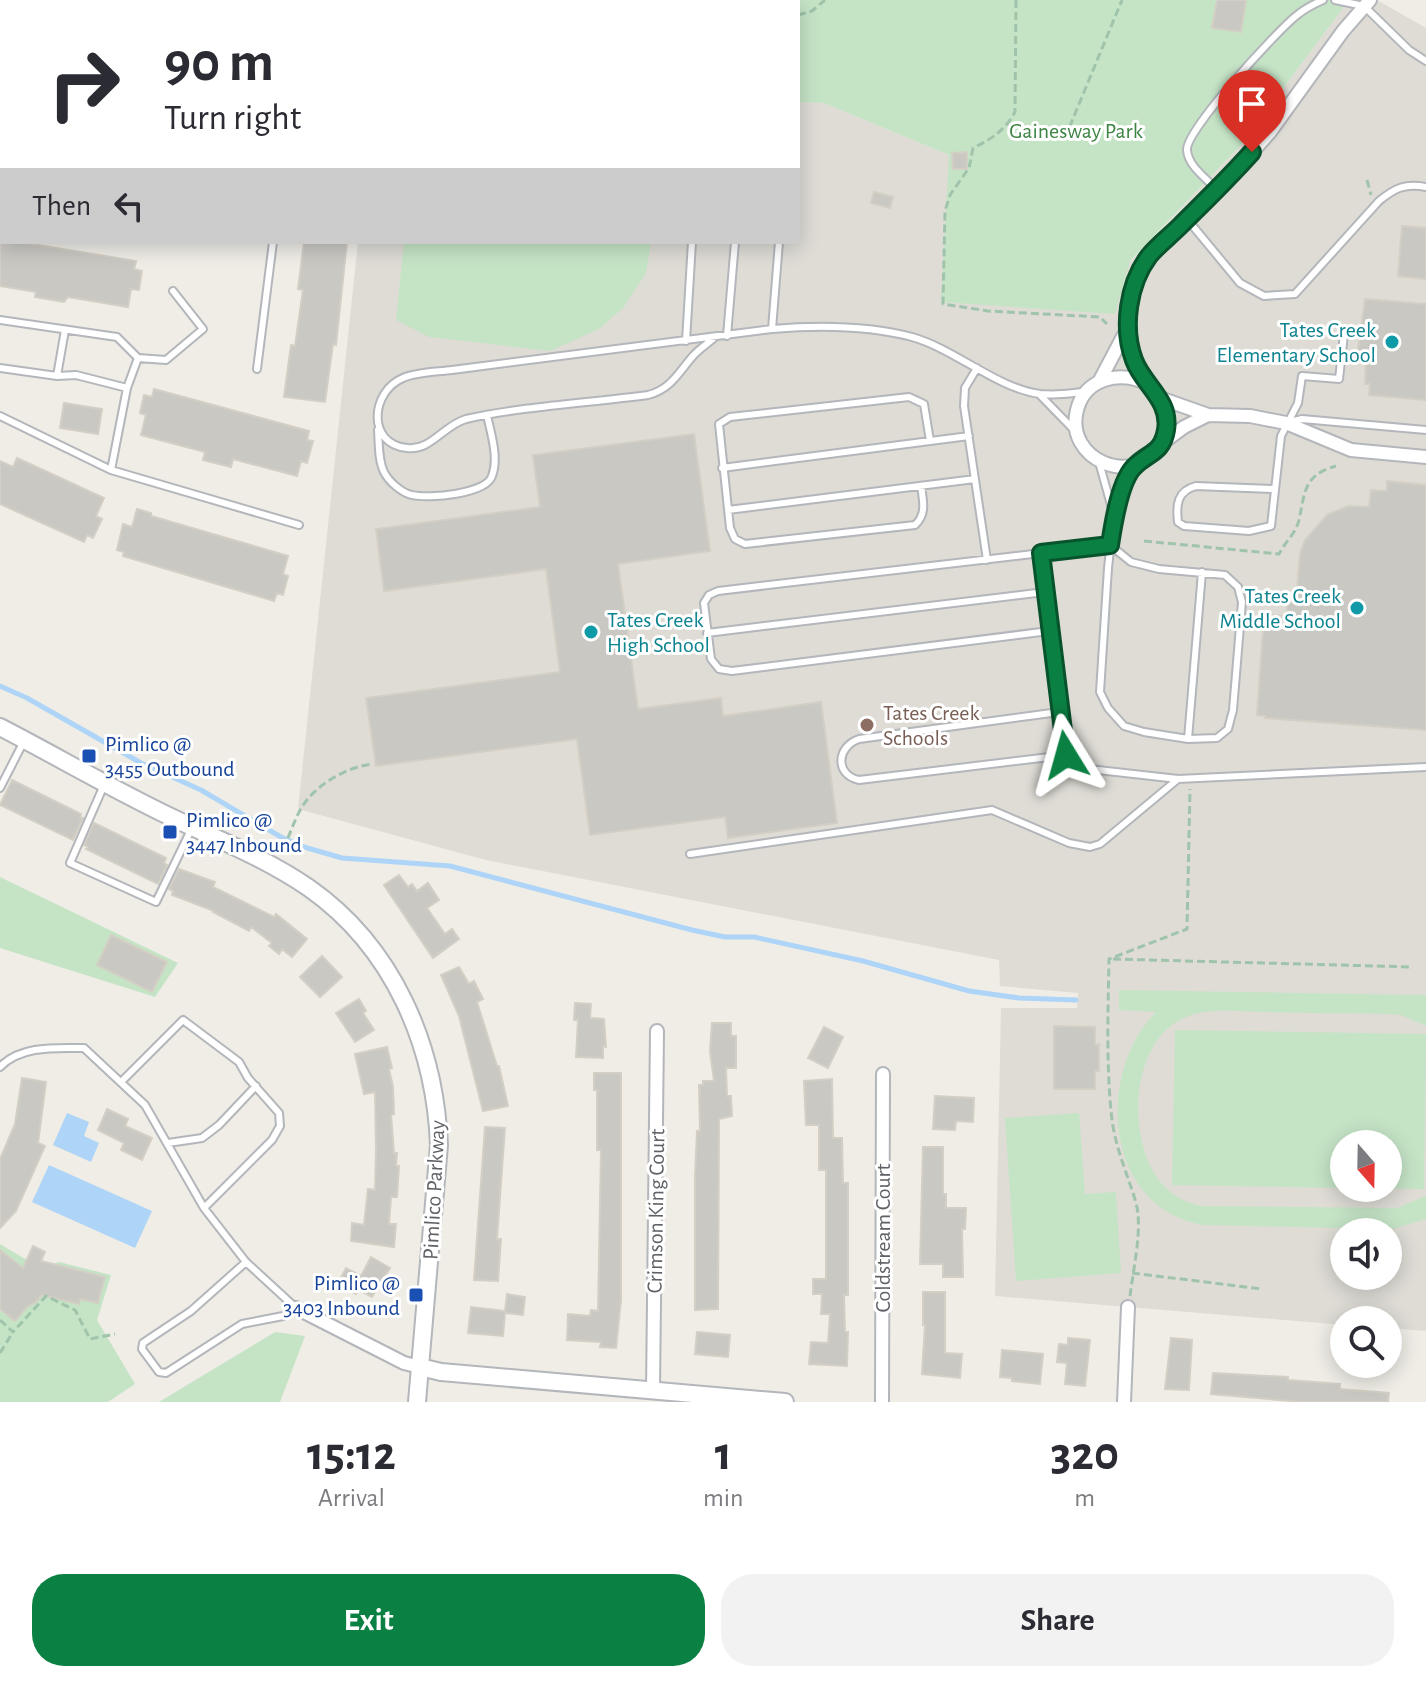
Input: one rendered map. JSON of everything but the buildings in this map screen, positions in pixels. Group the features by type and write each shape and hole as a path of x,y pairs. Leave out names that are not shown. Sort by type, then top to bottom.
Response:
{"street":[{"path":"1099,382 1127,329 1134,286 1149,256 1270,132 1367,3"},
{"path":"1127,329 1133,358 1146,383 1160,398 1166,413 1166,429 1161,444"},
{"path":"1146,383 1123,376 1099,382 1086,392 1076,411 1076,433 1089,454 1099,462 1123,467 1135,465 1184,427 1208,415"},
{"path":"1160,398 1208,415 1250,416 1286,423 1351,450 1426,457"},
{"name":"Pimlico Parkway","path":"0,727 280,870 331,905 384,964 416,1025 434,1089 439,1145 417,1402"},
{"name":"Crimson King Court","path":"653,1391 657,1031"},
{"name":"Coldstream Court","path":"882,1402 883,1074"},
{"path":"1124,1402 1128,1307"},
{"path":"296,1308 404,1363 441,1372 785,1402"}],"lane":[{"path":"1216,189 1190,162 1187,153 1190,136 1218,99 1294,17 1323,0"},
{"path":"1335,0 1367,3 1409,50 1426,61"},
{"path":"1187,219 1240,283 1264,296 1295,294 1379,201 1395,188 1410,184 1426,187"},
{"path":"257,369 273,244"},
{"path":"686,341 692,244"},
{"path":"727,336 735,244"},
{"path":"772,329 779,244"},
{"path":"0,320 117,337 138,358 166,360 203,329 173,291"},
{"path":"487,415 494,454 490,482 471,491 425,497 409,495 385,473 379,451 377,406 387,390 403,378 810,326 854,327 913,338 1039,394 1076,433"},
{"path":"57,376 65,330"},
{"path":"1275,489 1186,488 1179,497 1178,522 1184,526 1249,531 1265,530 1271,526 1275,489 1277,462 1286,423 1298,403 1302,376 1339,379 1344,334"},
{"path":"378,426 385,439 396,446 410,449 425,445 461,420 648,395 663,391 676,380 695,354 714,338"},
{"path":"111,470 127,388 138,358"},
{"path":"0,368 57,376 76,375 127,388"},
{"path":"977,368 965,388 964,406 987,560"},
{"path":"1039,394 1086,392"},
{"path":"921,486 924,513 915,525 745,544 735,539 730,528 719,424 730,417 909,397 924,404 930,441"},
{"path":"0,416 111,470 299,525"},
{"path":"1286,423 1302,419 1426,430"},
{"path":"722,468 969,436"},
{"path":"1099,462 1114,514"},
{"path":"1049,631 732,671 719,669 711,659 704,603 709,595 718,591 1110,545 1131,562 1159,569 1225,575 1238,587 1242,602 1233,710 1228,729 1217,738 1188,739 1124,726 1108,708 1100,692 1110,545 1114,514 1135,465"},
{"path":"728,510 975,479"},
{"path":"1041,553 1059,712 1066,755 1073,764 1089,769 1178,779 1426,767"},
{"path":"1188,739 1202,572"},
{"path":"707,633 1045,592"},
{"path":"1059,712 859,739 848,742 842,751 841,761 844,771 851,778 859,780 1066,755"},
{"path":"0,788 24,740"},
{"path":"690,854 992,810 1069,843 1090,847 1100,844 1178,779"},
{"path":"105,782 70,863 156,902 193,827"},
{"path":"121,1082 183,1020 239,1062 279,1113 280,1126 272,1140 204,1208"},
{"path":"0,1074 2,1064 37,1048 84,1048 145,1105 204,1208 246,1262 296,1308 283,1316 242,1324 166,1373 159,1372 142,1349 143,1343 191,1311 246,1262"},
{"path":"168,1143 202,1138 219,1125 256,1086"}],"path":[{"path":"800,14 812,11 825,0"},
{"path":"1016,0 1015,112 1007,126 973,148 969,168 950,195 945,211 943,304 988,311 1100,317 1107,324"},
{"path":"1065,138 1122,0"},
{"path":"1367,180 1371,195"},
{"path":"284,848 301,807 311,795 342,774 373,764"},
{"path":"1109,959 1187,929 1190,788 1178,779"},
{"path":"1109,959 1413,967"},
{"path":"1109,959 1107,1057 1112,1121 1117,1154 1137,1206 1128,1307"},
{"path":"1132,1273 1262,1289"},
{"path":"0,1353 13,1332 46,1296 75,1310 90,1339 115,1334"},
{"path":"0,1320 13,1332"}],"shaded area":[{"name":"Tates Creek Schools","path":"1349,0 1377,0 1426,28 1426,1331 1402,1329 1402,1306 1330,1306 1330,1324 995,1296 1001,1008 1077,1008 1078,993 1000,986 999,960 486,860 298,809 358,244 800,244 800,102 824,103 949,155 1130,262 1241,145"}],"green space":[{"name":"Gainesway Park","path":"800,0 1349,0 1241,145 1130,261 1115,314 941,302 949,155 824,103 800,102"},
{"path":"404,244 651,244 646,273 623,308 599,329 550,351 429,337 396,320"},
{"path":"0,877 178,963 155,997 0,948"},
{"path":"1119,990 1426,995 1426,1026 1401,1015 1387,1014 1223,1011 1203,1012 1184,1018 1165,1031 1151,1050 1138,1099 1144,1150 1154,1173 1168,1190 1184,1200 1201,1206 1397,1208 1426,1196 1426,1219 1402,1226 1402,1218 1330,1218 1330,1228 1205,1225 1172,1214 1146,1194 1129,1168 1120,1136 1118,1103 1123,1070 1136,1039 1156,1012 1119,1010"},
{"path":"1175,1030 1426,1034 1424,1189 1402,1189 1402,1130 1330,1130 1330,1188 1172,1185"},
{"path":"1079,1113 1085,1194 1116,1192 1121,1273 1016,1281 1005,1118"},
{"path":"0,1244 42,1269 59,1262 111,1275 97,1320 135,1384 108,1402 0,1402"},
{"path":"275,1332 305,1336 280,1402 159,1402"}],"water":[{"path":"67,1113 89,1122 84,1136 99,1143 91,1162 53,1145"},
{"path":"49,1165 152,1211 135,1248 32,1202"}],"waterway":[{"path":"0,686 304,847 342,858 450,866 692,930 725,937 754,937 863,961 969,991 1019,998 1076,1000"}],"place":[{"name":"Tates Creek Elementary School","path":"1392,342"},
{"name":"Tates Creek Middle School","path":"1357,608"},
{"name":"Tates Creek High School","path":"591,632"},
{"name":"Tates Creek Schools","path":"867,725"},
{"name":"Pimlico @ 3455 Outbound","path":"89,756"},
{"name":"Pimlico @ 3447 Inbound","path":"170,832"},
{"name":"Pimlico @ 3403 Inbound","path":"416,1295"}],"route":[{"path":"1066,755 1041,553 1110,545 1114,514 1127,480 1135,465 1154,453 1161,444 1166,429 1166,413 1160,398 1146,383 1133,358 1127,329 1134,286 1149,256 1252,152"}]}
